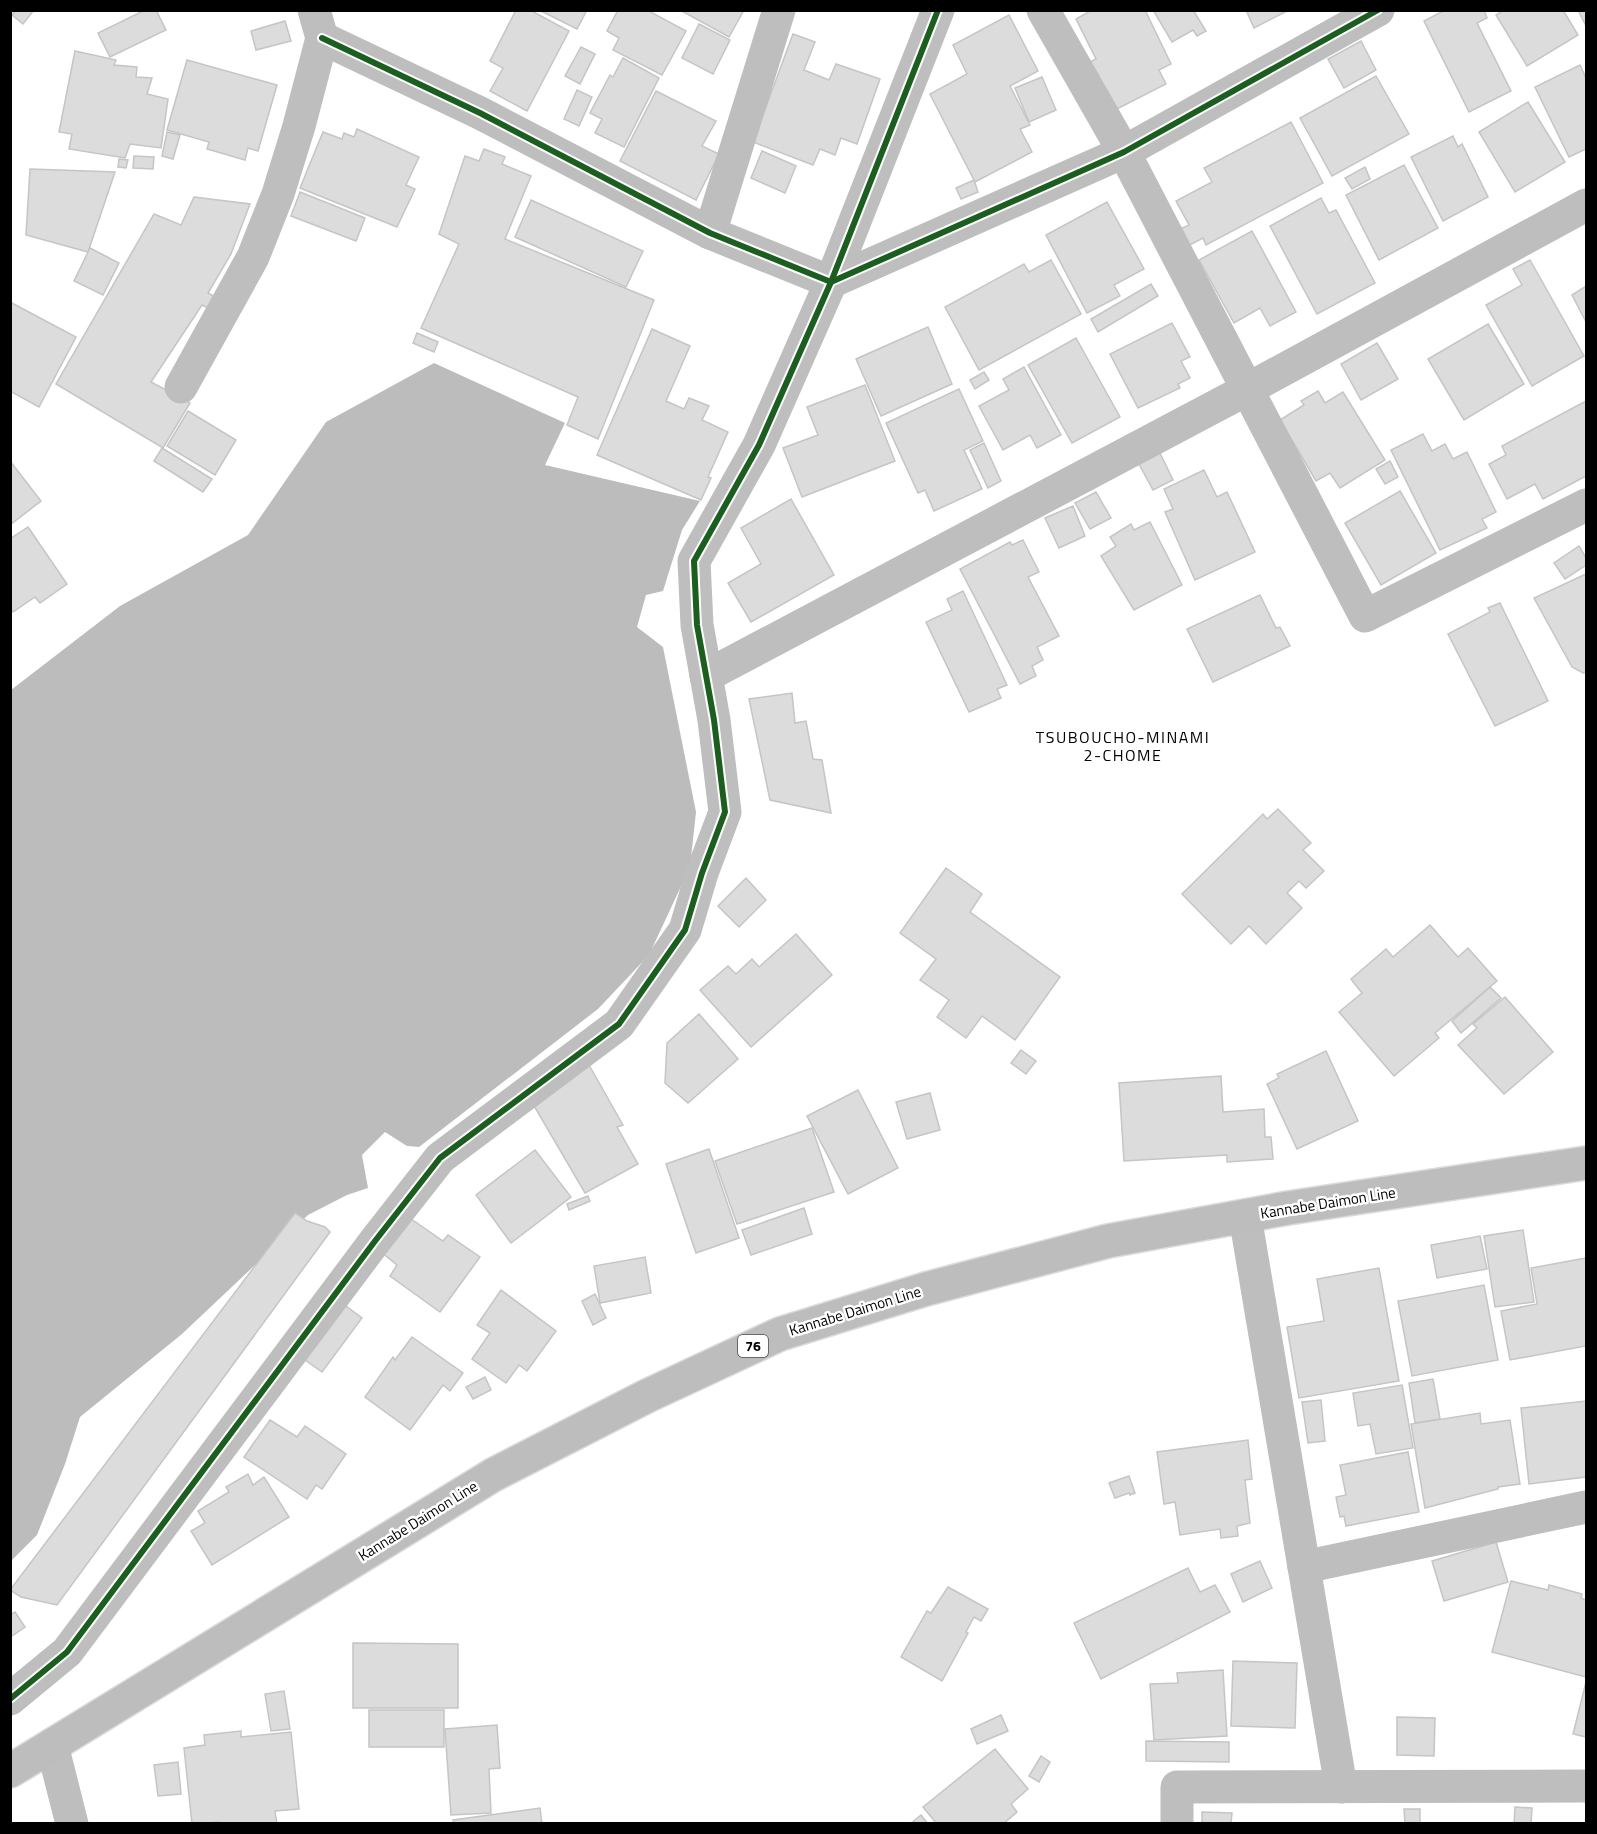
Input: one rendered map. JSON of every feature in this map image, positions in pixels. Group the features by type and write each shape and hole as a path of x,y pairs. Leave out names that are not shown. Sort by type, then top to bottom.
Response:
{"main road":[{"name":"Kannabe Daimon Line","path":"10,1771 493,1475 647,1396 780,1334 926,1289 1108,1241 1245,1216 1587,1163"}],"street":[{"path":"710,233 779,10"},
{"path":"10,1699 67,1652 375,1241 440,1158 619,1024 684,930 725,812 714,720 697,625 694,561 759,445 831,282 938,10"},
{"path":"1043,10 1124,152 1365,616 1587,505"},
{"path":"181,387 253,257 281,183 299,126 318,24 480,113 710,233 831,282 1124,152 1378,10"},
{"path":"706,676 1246,390 1587,205"},
{"path":"1245,1216 1341,1786"},
{"path":"1304,1567 1587,1507"},
{"path":"52,1745 72,1824"},
{"path":"1177,1824 1177,1787 1587,1786"}],"shaded area":[{"path":"434,363 565,423 545,465 700,501 682,530 663,591 646,595 637,627 663,647 696,812 690,867 649,955 598,1009 419,1147 407,1146 385,1132 362,1155 368,1188 347,1195 308,1215 182,1334 80,1417 65,1464 37,1535 11,1561 11,690 120,606 248,535 326,422"}],"building":[{"path":"16,10 34,10 23,24 12,15"},
{"path":"145,10 156,10 166,30 110,57 98,33"},
{"path":"516,10 530,10 569,31 527,111 490,91 503,68 490,61"},
{"path":"539,10 587,10 577,29"},
{"path":"618,10 647,10 686,31 662,75 613,50 619,38 607,31"},
{"path":"680,10 744,10 729,37"},
{"path":"1092,10 1145,10 1171,64 1159,70 1166,84 1113,111 1088,63 1096,59 1076,19"},
{"path":"1153,10 1193,10 1206,31 1197,36 1193,30 1172,42"},
{"path":"1246,10 1289,10 1254,28"},
{"path":"1445,10 1484,10 1487,18 1477,23 1511,91 1469,112 1424,21"},
{"path":"1504,10 1563,10 1578,35 1527,66 1496,15"},
{"path":"1578,10 1586,10 1586,26"},
{"path":"1009,15 1038,71 1010,86 1030,125 1020,129 1032,152 975,182 930,94 967,74 953,45"},
{"path":"285,21 291,41 256,50 251,31"},
{"path":"699,24 730,40 713,74 682,58"},
{"path":"793,34 815,42 804,70 829,80 836,64 880,79 857,144 841,138 835,155 820,149 813,165 753,142"},
{"path":"1361,41 1376,70 1344,88 1328,59"},
{"path":"581,47 595,54 580,84 565,76"},
{"path":"75,51 116,60 114,65 137,67 136,77 152,78 147,94 168,99 161,148 130,144 125,158 69,149 72,134 59,132"},
{"path":"623,58 659,78 624,147 595,133 602,119 590,113 610,75 613,77"},
{"path":"187,60 277,85 258,151 248,148 245,160 207,149 209,142 167,130"},
{"path":"1580,65 1586,78 1586,149 1569,157 1535,87"},
{"path":"1376,76 1409,134 1332,176 1300,118"},
{"path":"1042,77 1056,110 1029,122 1015,88"},
{"path":"577,90 592,97 579,126 564,119"},
{"path":"656,91 716,121 702,146 719,154 696,200 620,161"},
{"path":"1528,102 1565,162 1515,192 1479,132"},
{"path":"1291,122 1323,183 1206,245 1203,238 1188,246 1180,229 1189,225 1176,201 1212,182 1204,168"},
{"path":"357,129 419,157 406,185 415,189 397,227 300,188 323,132 342,139 344,133 354,137"},
{"path":"167,132 180,135 173,159 162,156"},
{"path":"1453,136 1458,147 1462,144 1488,197 1443,221 1411,157"},
{"path":"484,149 505,157 502,164 531,176 505,239 654,300 598,439 567,425 578,397 421,328 459,244 439,234 465,156 479,161"},
{"path":"762,151 796,166 785,193 751,178"},
{"path":"134,156 154,157 153,169 133,168"},
{"path":"119,159 128,160 126,168 118,167"},
{"path":"1404,165 1438,228 1379,260 1346,195"},
{"path":"1365,167 1370,179 1352,189 1345,178"},
{"path":"30,169 115,172 88,252 26,235"},
{"path":"974,180 978,192 961,199 956,188"},
{"path":"300,192 365,218 356,241 291,216"},
{"path":"194,197 250,204 231,254 208,293 215,297 208,308 202,305 151,382 190,403 163,448 56,384 154,214 181,225"},
{"path":"1321,198 1329,213 1336,210 1375,283 1317,314 1270,226"},
{"path":"531,200 643,251 626,287 515,237"},
{"path":"1107,202 1144,269 1114,285 1120,296 1087,313 1046,235"},
{"path":"1252,231 1296,312 1270,326 1260,308 1234,323 1199,260"},
{"path":"90,248 119,263 103,295 74,281"},
{"path":"1051,260 1081,314 979,370 945,307 1024,264 1029,272"},
{"path":"1530,260 1584,356 1532,386 1486,305 1522,285 1513,269"},
{"path":"1151,284 1158,296 1098,332 1091,319"},
{"path":"1586,286 1586,322 1572,295"},
{"path":"10,302 76,337 39,407 10,391"},
{"path":"1172,323 1190,357 1181,361 1190,378 1178,384 1180,388 1138,408 1110,354"},
{"path":"1488,324 1524,384 1464,420 1428,359"},
{"path":"928,327 952,384 881,416 856,359"},
{"path":"652,329 690,346 666,401 684,409 689,398 709,406 702,420 728,432 708,477 711,478 701,500 597,455"},
{"path":"417,333 438,342 434,352 413,343"},
{"path":"1076,338 1120,417 1072,443 1028,365"},
{"path":"1377,343 1398,379 1361,400 1341,364"},
{"path":"1024,367 1061,435 1037,448 1030,435 1003,450 979,406 1009,390 1003,379"},
{"path":"984,372 989,380 975,389 970,380"},
{"path":"865,385 895,461 802,497 783,448 818,435 807,407"},
{"path":"959,389 983,441 964,450 982,489 934,511 925,490 918,493 886,423"},
{"path":"1318,391 1325,403 1343,392 1385,460 1340,488 1330,473 1316,481 1280,420 1304,405 1301,401"},
{"path":"1586,401 1586,476 1543,499 1535,484 1507,499 1489,464 1506,455 1502,446"},
{"path":"188,411 236,440 215,475 167,446"},
{"path":"1423,434 1432,451 1445,444 1453,459 1467,452 1496,512 1482,519 1487,528 1440,550 1391,450"},
{"path":"984,443 1001,481 988,488 970,450"},
{"path":"162,448 212,479 203,492 154,461"},
{"path":"1160,453 1173,480 1153,490 1139,464"},
{"path":"10,461 41,501 10,525"},
{"path":"1390,461 1398,477 1385,484 1376,469"},
{"path":"1204,470 1217,497 1227,492 1255,552 1195,580 1165,512 1173,509 1164,489"},
{"path":"1400,491 1436,553 1381,585 1345,523"},
{"path":"1096,492 1111,518 1090,529 1075,503"},
{"path":"791,499 834,575 751,622 728,583 761,564 741,528"},
{"path":"1073,506 1085,536 1059,548 1045,518"},
{"path":"1150,522 1182,585 1134,610 1101,556 1116,546 1110,537 1131,524 1134,530"},
{"path":"28,527 67,584 40,603 35,597 13,612 10,608 10,539"},
{"path":"1023,540 1039,572 1028,577 1059,636 1037,647 1043,660 1032,666 1036,676 1020,684 960,569 1010,542 1012,545"},
{"path":"1579,546 1586,558 1586,565 1565,579 1554,563"},
{"path":"1586,574 1586,672 1583,673 1572,667 1534,598"},
{"path":"963,591 1007,685 997,689 1001,698 969,712 926,622 952,610 947,599"},
{"path":"1260,595 1276,628 1280,627 1290,646 1213,682 1187,629"},
{"path":"1500,603 1548,701 1495,726 1448,634 1490,612 1488,608"},
{"path":"792,693 795,723 806,721 813,759 822,760 831,813 770,800 749,699"},
{"path":"1278,809 1311,843 1303,850 1324,871 1306,888 1299,881 1287,893 1302,908 1266,944 1249,926 1231,944 1182,894 1263,814 1267,819"},
{"path":"946,868 982,894 970,912 1060,977 1015,1040 982,1016 966,1038 937,1017 949,1000 920,980 936,959 900,933"},
{"path":"746,878 766,900 739,927 718,906"},
{"path":"1430,925 1458,957 1468,948 1497,981 1435,1033 1439,1038 1394,1076 1339,1012 1362,993 1351,979 1386,949 1393,957"},
{"path":"796,934 832,975 751,1047 700,990 728,966 736,974 752,959 759,967"},
{"path":"1490,987 1501,998 1461,1033 1452,1021"},
{"path":"1505,997 1553,1052 1504,1094 1458,1045 1477,1028 1473,1024"},
{"path":"699,1014 738,1059 688,1103 665,1083 667,1043"},
{"path":"1021,1050 1036,1061 1026,1074 1011,1063"},
{"path":"1326,1051 1358,1121 1297,1149 1267,1084 1279,1078 1277,1074"},
{"path":"589,1065 623,1125 617,1127 638,1164 585,1193 530,1099"},
{"path":"1221,1076 1223,1112 1264,1109 1265,1137 1271,1137 1273,1159 1227,1162 1227,1155 1124,1161 1119,1083"},
{"path":"858,1090 898,1168 848,1194 807,1116"},
{"path":"930,1093 940,1130 907,1139 896,1102"},
{"path":"812,1128 834,1192 737,1224 715,1161"},
{"path":"709,1149 739,1238 696,1253 666,1164"},
{"path":"535,1150 571,1197 511,1243 476,1195"},
{"path":"588,1196 590,1201 569,1210 567,1204"},
{"path":"804,1208 812,1234 751,1255 742,1230"},
{"path":"295,1213 307,1221 325,1227 330,1232 57,1605 21,1597 10,1590"},
{"path":"407,1216 443,1241 448,1235 480,1257 440,1312 390,1276 397,1265 381,1252"},
{"path":"1523,1230 1534,1302 1495,1307 1484,1236"},
{"path":"1480,1236 1487,1269 1437,1278 1431,1245"},
{"path":"645,1257 651,1293 600,1303 594,1266"},
{"path":"1586,1258 1586,1346 1510,1360 1501,1311 1537,1304 1531,1268"},
{"path":"1379,1268 1399,1381 1299,1398 1287,1327 1324,1321 1317,1279"},
{"path":"1484,1285 1498,1360 1412,1376 1398,1301"},
{"path":"501,1290 556,1331 527,1371 519,1365 506,1383 472,1359 490,1333 477,1325"},
{"path":"595,1294 606,1318 593,1325 582,1301"},
{"path":"342,1303 362,1318 322,1372 301,1357"},
{"path":"412,1337 463,1373 450,1391 443,1385 410,1430 365,1397 393,1357 395,1360"},
{"path":"485,1377 491,1390 473,1399 466,1387"},
{"path":"1433,1379 1440,1419 1415,1423 1409,1383"},
{"path":"1402,1385 1413,1448 1376,1454 1370,1424 1358,1426 1353,1393"},
{"path":"1321,1400 1325,1441 1308,1443 1302,1402"},
{"path":"1586,1401 1586,1477 1529,1484 1521,1408"},
{"path":"1480,1413 1481,1424 1510,1420 1520,1484 1498,1487 1498,1489 1425,1508 1411,1424"},
{"path":"270,1420 297,1437 305,1426 346,1454 322,1489 316,1485 307,1499 244,1457"},
{"path":"1248,1440 1252,1479 1245,1480 1250,1523 1237,1526 1238,1536 1221,1538 1220,1529 1180,1535 1175,1502 1164,1504 1157,1452"},
{"path":"1408,1452 1419,1512 1346,1526 1344,1516 1340,1517 1336,1497 1346,1495 1340,1465"},
{"path":"248,1474 253,1485 264,1477 289,1517 212,1565 191,1531 205,1523 198,1511 229,1492 226,1487"},
{"path":"1129,1476 1135,1493 1115,1498 1109,1483"},
{"path":"1496,1542 1508,1582 1444,1601 1432,1561"},
{"path":"1260,1561 1272,1588 1243,1602 1231,1574"},
{"path":"1188,1568 1200,1592 1215,1585 1230,1612 1101,1679 1074,1623"},
{"path":"1511,1581 1548,1590 1549,1585 1582,1594 1581,1598 1586,1600 1586,1677 1492,1652"},
{"path":"948,1587 988,1609 981,1621 974,1617 942,1681 901,1657 927,1611 931,1613"},
{"path":"15,1612 25,1627 12,1636 10,1634 10,1615"},
{"path":"353,1643 458,1644 458,1708 353,1708"},
{"path":"1233,1661 1297,1663 1295,1728 1231,1726"},
{"path":"1223,1670 1227,1736 1154,1740 1150,1684 1178,1683 1177,1673"},
{"path":"1586,1682 1586,1737 1573,1734"},
{"path":"284,1691 290,1729 271,1731 265,1694"},
{"path":"369,1710 444,1710 444,1747 369,1747"},
{"path":"1001,1715 1008,1731 977,1744 971,1729"},
{"path":"1397,1717 1435,1718 1434,1756 1397,1755"},
{"path":"497,1725 500,1768 489,1769 491,1813 451,1815 445,1729"},
{"path":"241,1731 241,1737 291,1732 299,1809 275,1811 277,1824 219,1824 219,1822 192,1824 184,1748 205,1745 204,1735"},
{"path":"1146,1741 1229,1742 1229,1762 1146,1761"},
{"path":"995,1749 1028,1789 1011,1804 1017,1812 1003,1824 937,1824 923,1807"},
{"path":"1041,1756 1050,1762 1039,1782 1029,1776"},
{"path":"178,1762 181,1794 158,1796 154,1765"},
{"path":"1515,1807 1532,1808 1531,1824 1514,1824"},
{"path":"540,1808 542,1824 454,1824 453,1820"},
{"path":"1404,1809 1420,1809 1420,1824 1405,1824"},
{"path":"1202,1812 1232,1813 1231,1824 1202,1824"},
{"path":"921,1815 928,1824 910,1824"}],"cycle path":[{"path":"10,1699 67,1652 375,1241 440,1158 619,1024 685,930 702,873 725,812 714,720 697,625 694,561 759,445 831,282 938,10"},
{"path":"322,38 480,113 710,233 831,282 1124,152 1378,10"}],"district":[{"name":"TSUBOUCHO-MINAMI 2-CHOME","path":"1123,746"}]}
